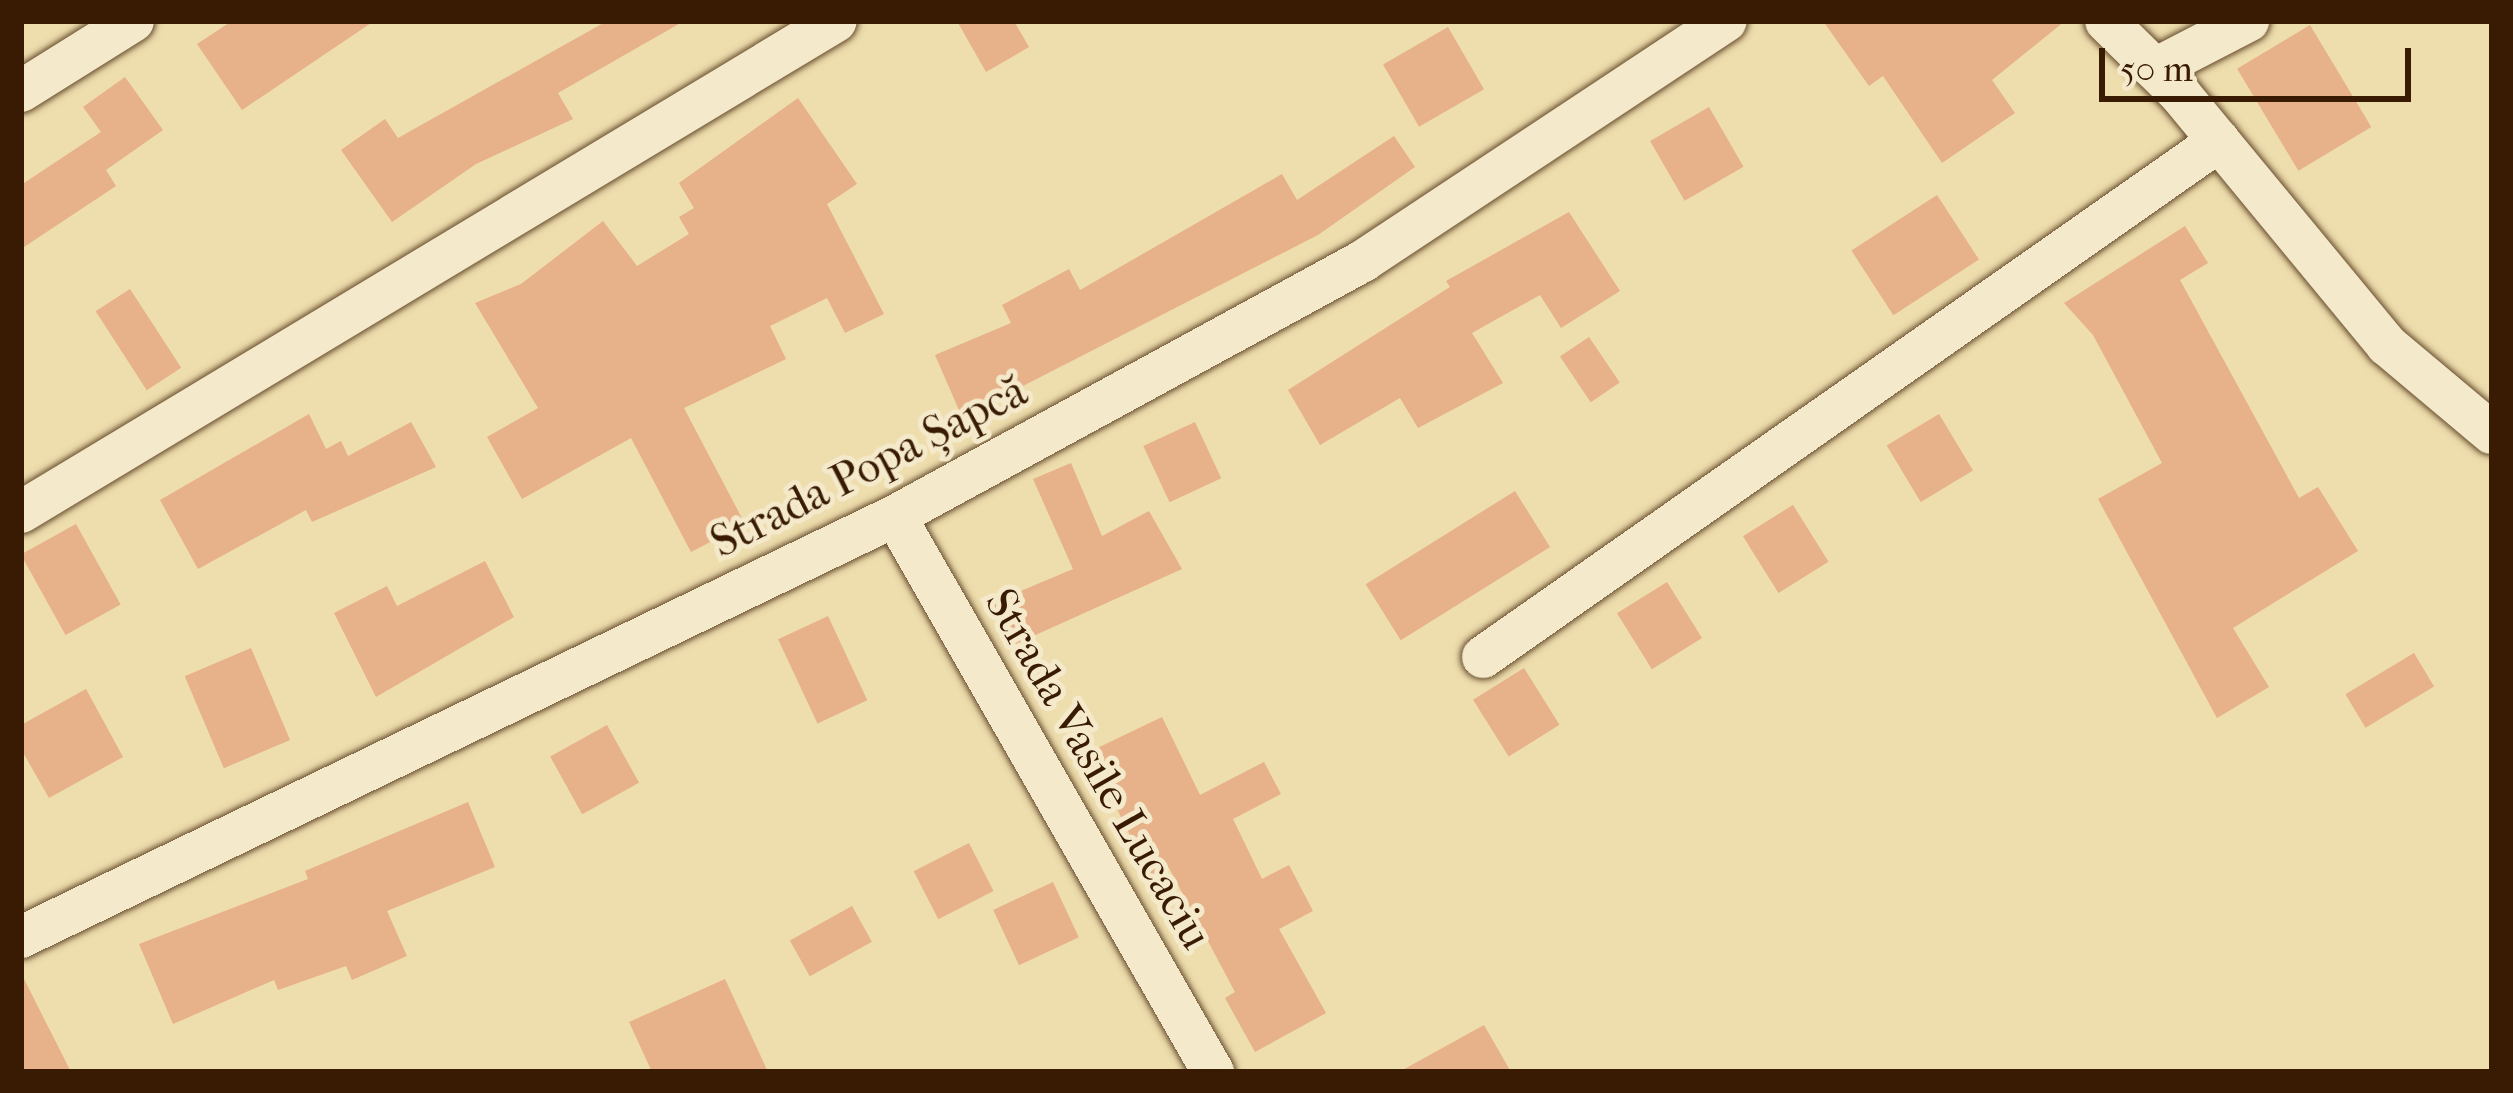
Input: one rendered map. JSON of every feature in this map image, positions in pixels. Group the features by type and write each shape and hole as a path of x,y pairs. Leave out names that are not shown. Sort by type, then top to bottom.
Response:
{"street":[{"path":"21,91 133,21"},
{"path":"21,512 836,21"},
{"name":"Strada Popa Șapcă","path":"21,937 895,516 1363,261 1726,21"},
{"path":"2106,21 2219,141 2387,344 2492,433"},
{"path":"2155,69 2248,21"},
{"path":"1484,657 2219,141"},
{"name":"Strada Vasile Lucaciu","path":"895,516 1213,1072"}],"building":[{"path":"232,21 374,21 242,110 197,44"},
{"path":"607,21 684,21 558,93 573,119 476,164 392,222 341,150 385,119 398,138"},
{"path":"957,21 1014,21 1029,47 986,72"},
{"path":"1823,21 2065,21 1992,80 2015,113 1942,163 1883,76 1869,86"},
{"path":"2310,25 2371,127 2298,171 2237,69"},
{"path":"1448,27 1484,89 1419,127 1383,64"},
{"path":"125,77 163,130 106,170 116,186 21,249 21,185 101,132 83,107"},
{"path":"798,98 857,184 827,204 884,314 845,333 827,298 770,326 786,359 684,408 745,524 691,552 631,438 522,499 487,437 538,408 475,303 521,284 603,221 637,266 689,234 679,217 694,208 679,183"},
{"path":"1709,107 1744,167 1685,201 1650,141"},
{"path":"1394,136 1415,167 1318,235 962,417 935,355 1011,323 1002,305 1069,269 1080,290 1282,174 1297,200"},
{"path":"1937,195 1979,260 1893,315 1851,251"},
{"path":"1569,212 1620,291 1561,328 1540,295 1472,333 1503,383 1418,428 1400,398 1320,445 1288,390 1450,287 1446,281"},
{"path":"2185,226 2208,263 2180,280 2299,498 2318,487 2358,551 2233,628 2269,687 2217,718 2098,499 2162,463 2093,335 2064,303"},
{"path":"130,289 181,368 147,390 96,311"},
{"path":"1589,337 1620,383 1591,402 1560,357"},
{"path":"309,414 326,449 341,441 348,456 411,422 436,467 312,522 306,510 198,569 160,500"},
{"path":"1939,414 1973,471 1921,502 1887,445"},
{"path":"1195,422 1221,478 1170,502 1143,446"},
{"path":"1071,463 1102,536 1149,511 1182,569 1009,647 990,604 1073,569 1033,479"},
{"path":"1515,491 1550,547 1401,640 1366,584"},
{"path":"1793,505 1829,562 1778,593 1743,536"},
{"path":"76,524 121,604 66,635 21,554"},
{"path":"485,561 514,617 376,697 334,613 387,586 397,606"},
{"path":"1667,582 1702,638 1652,669 1617,613"},
{"path":"828,616 867,700 817,724 778,639"},
{"path":"251,648 290,740 224,768 185,676"},
{"path":"2414,653 2434,686 2366,728 2345,694"},
{"path":"1524,668 1560,725 1509,757 1473,700"},
{"path":"86,689 123,757 49,798 21,749 21,725"},
{"path":"1162,717 1200,795 1264,762 1281,794 1233,819 1262,879 1289,865 1313,911 1279,929 1326,1013 1255,1052 1225,998 1235,992 1169,868 1151,878 1089,752"},
{"path":"607,725 639,783 582,814 550,757"},
{"path":"468,802 495,867 387,911 407,956 352,980 346,966 278,990 274,980 173,1024 139,944 308,879 305,871"},
{"path":"969,843 994,891 938,919 914,871"},
{"path":"1053,882 1079,937 1019,965 993,910"},
{"path":"852,906 872,942 810,976 790,940"},
{"path":"21,973 71,1072 21,1072"},
{"path":"725,979 768,1072 652,1072 629,1022"},
{"path":"1484,1025 1511,1072 1399,1072"}]}
